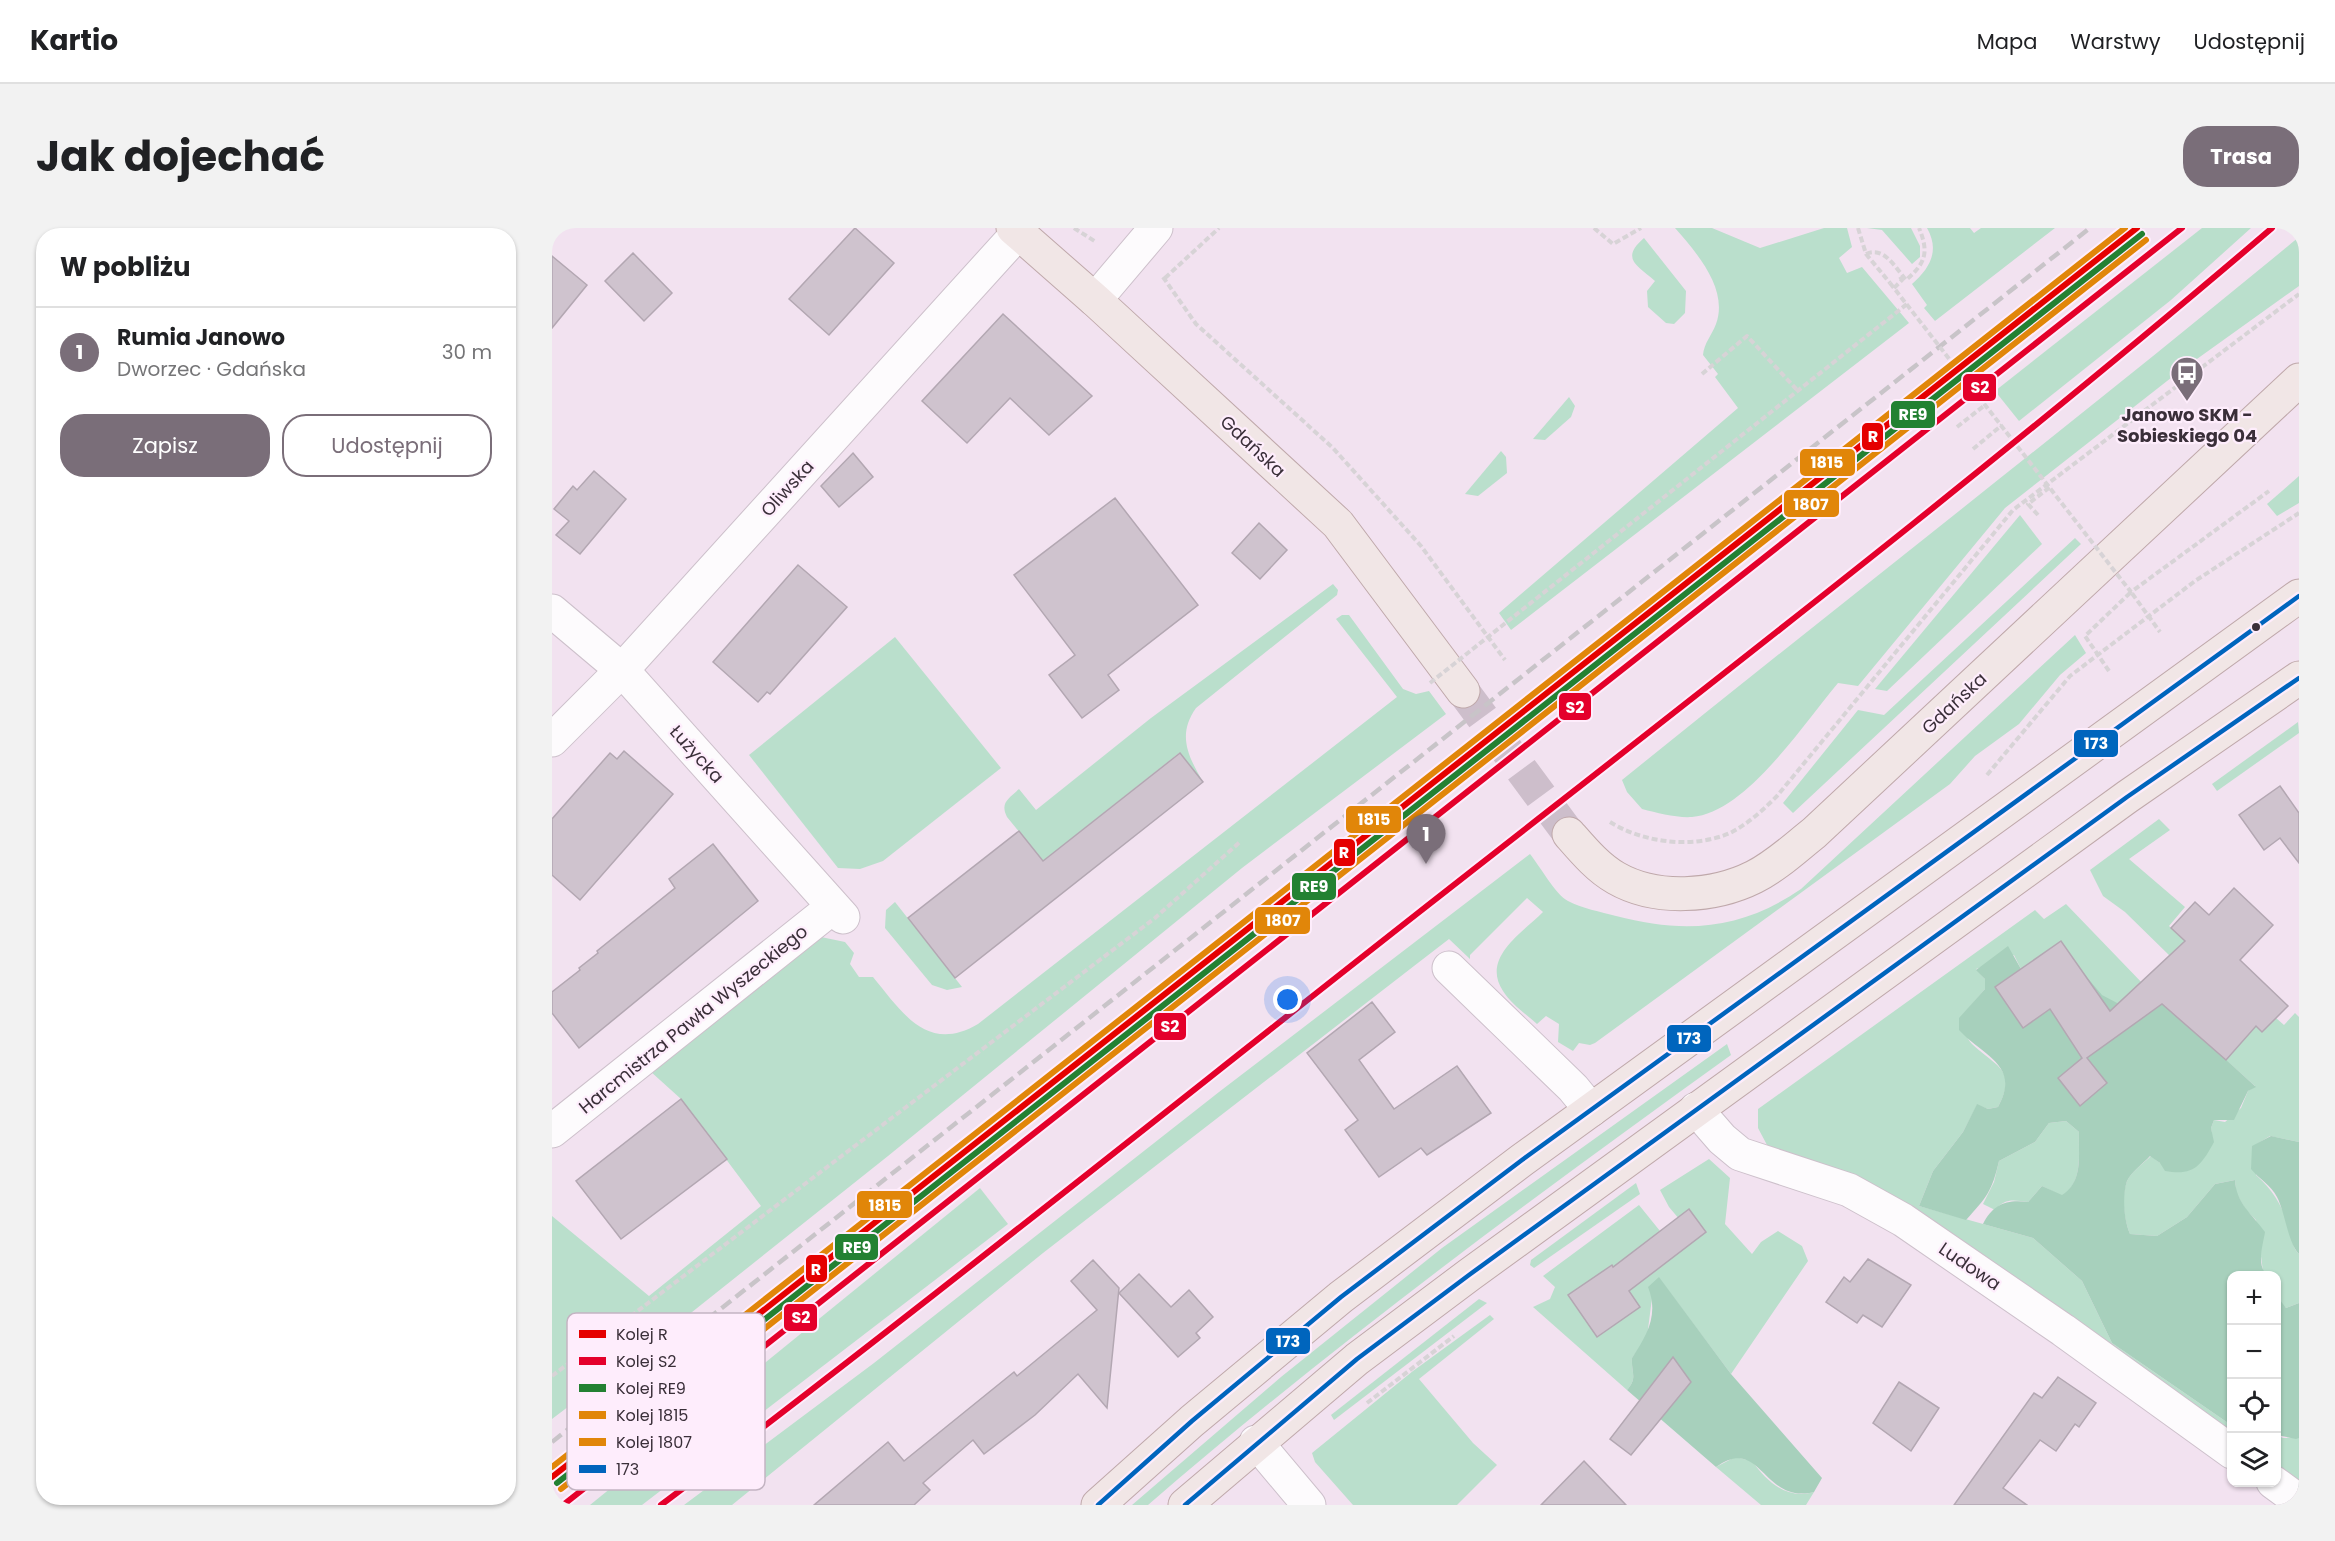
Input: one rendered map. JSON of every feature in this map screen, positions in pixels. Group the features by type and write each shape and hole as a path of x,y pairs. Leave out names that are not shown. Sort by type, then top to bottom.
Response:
{"main road":[{"name":"Gdańska","path":"1015,230 1095,300 1338,524 1463,691"},
{"name":"Gdańska","path":"1569,834 1584,852 1617,879 1648,890 1682,893 1717,891 1756,876 1814,833 2299,380"},
{"path":"1098,1505 1192,1421 1341,1297 1591,1110 2299,596"},
{"path":"1185,1505 1256,1442 1357,1359 1696,1109 2127,797 2299,678"}],"street":[{"path":"1095,300 1155,228"},
{"name":"Oliwska","path":"552,740 622,670 1015,230"},
{"name":"Łużycka","path":"552,611 622,670 838,912"},
{"name":"Harcmistrza Pawła Wyszeckiego","path":"552,1131 838,912"},
{"path":"1449,968 1573,1088 1591,1110"},
{"name":"Ludowa","path":"1696,1109 1722,1139 1740,1154 1849,1190 1903,1220 2063,1330 2227,1448"},
{"path":"1256,1442 1309,1505"},
{"path":"2280,1487 2299,1501"}],"path":[{"path":"1165,278 1219,228"},
{"path":"1594,228 1613,244 1641,228"},
{"path":"1858,228 1866,254 2127,587"},
{"path":"1866,254 1874,251 1882,253 1906,280 1920,268 1926,248 1919,228"},
{"path":"1128,260 1150,265 1165,278 1196,324 1333,448 1413,537 1505,660"},
{"path":"1894,288 1902,280 1897,268"},
{"path":"1605,818 1637,835 1686,842 1729,833 1753,819 1777,796 2013,510 2299,294"},
{"path":"1423,685 1430,683 1906,304"},
{"path":"1702,374 1748,336 1798,391"},
{"path":"1957,427 1985,405"},
{"path":"1973,449 2002,425"},
{"path":"2038,515 2028,504 2050,487"},
{"path":"2139,586 2269,491"},
{"path":"1981,783 2070,676 2195,581 2299,513"},
{"path":"2109,672 2085,636 2131,592 2160,632"},
{"path":"635,1313 1155,918 1241,841"},
{"path":"552,1376 567,1365"}],"green space":[{"path":"1675,228 1712,228 1760,248 1824,228 1847,228 1852,247 1839,258 1847,273 1862,267 1909,323 1511,630 1499,613 1738,408 1715,377 1718,374 1703,355 1719,311 1714,285 1701,260"},
{"path":"1867,228 1911,228 1920,246 1920,257 1912,264 1882,230"},
{"path":"1927,228 1970,228 1974,233 1981,228 2055,228 1935,321 1924,308 1927,305 1912,284 1924,272 1933,252 1931,236"},
{"path":"2202,228 2251,228 2171,300 2019,421 1995,391"},
{"path":"2299,237 2299,286 2176,374 2005,508 1858,686 1838,683 1791,742 1753,783 1733,800 1712,812 1692,817 1673,816 1642,809 1627,792 1622,780"},
{"path":"1644,238 1686,291 1685,313 1674,324 1666,323 1648,307 1647,291 1655,281 1637,266 1632,257 1633,251"},
{"path":"1569,397 1575,406 1571,417 1545,440 1533,439"},
{"path":"1501,451 1506,457 1507,473 1478,496 1465,494"},
{"path":"2299,476 2299,503 2277,516 2267,504"},
{"path":"2020,515 2042,544 1887,691 1875,689"},
{"path":"2075,538 2081,544 1793,813 1783,803 1858,710 1884,715"},
{"path":"1333,584 1338,590 1337,595 1196,708 1190,718 1186,736 1189,754 1203,782 1179,753 1043,861 1005,812 1006,802 1019,789 1036,810 1151,718"},
{"path":"1342,615 1349,615 1403,689 1416,694 1429,691 1446,714 1242,868 691,1313 567,1313 567,1408 552,1419 552,1216 649,1296 761,1206 681,1099 650,1071 821,937 845,942 854,953 850,964 859,977 873,977 894,1003 917,1025 930,1032 944,1034 960,1032 978,1024 1397,697 1336,619"},
{"path":"2075,635 2086,653 2060,675 2019,724 1975,756 1950,784 1595,1043 1590,1045 1579,1043 1573,1051 1558,1042 1559,1024 1546,1016 1537,1024 1514,1005 1503,991 1498,979 1497,968 1500,957 1515,938 1543,912 1527,898 1470,955 1470,959 1449,939 1043,1253 765,1478 765,1444 874,1363 1219,1092 1530,854 1563,898 1585,908 1641,922 1689,926 1712,925 1756,913 1779,903 1801,889"},
{"path":"895,637 1001,768 883,861 860,869 838,868 749,755"},
{"path":"2298,722 2299,733 2217,791 2212,784"},
{"path":"2159,819 2170,830 2129,859 2185,907 2169,926 2185,941 2171,957 2125,912 2103,896 2090,870"},
{"path":"895,902 962,987 947,990 932,985 885,928 886,910"},
{"path":"2066,904 2145,986 2119,1004 2109,1000 2093,987 2061,941 2021,969 2014,955 1976,969 1985,979 1985,989 1960,1018 1970,1041 2002,1070 2006,1084 2004,1094 1998,1107 1988,1109 1977,1105 1963,1132 1933,1171 1919,1206 2033,1238 2082,1281 2112,1343 2227,1422 2227,1441 1767,1145 1758,1128 1758,1109 2035,910 2044,919"},
{"path":"2008,946 2021,969 1995,987 2023,1027 2049,1010 2044,1003 2085,975 2102,995 2119,1004 2145,986 2256,1087 2248,1091 2234,1120 2214,1120 2211,1128 2214,1142 2196,1167 2183,1172 2165,1171 2160,1163 2150,1156 2127,1181 2124,1201 2130,1234 2157,1236 2187,1217 2215,1184 2235,1180 2242,1202 2265,1232 2261,1260 2264,1271 2227,1271 2227,1422 2112,1343 2082,1281 2033,1238 1983,1224 1996,1207 2007,1202 2028,1202 2042,1186 2062,1195 2069,1189 2077,1175 2079,1132 2066,1121 2049,1123 2035,1142 1999,1161 1988,1193 1966,1220 1919,1206 1933,1171 1963,1132 1977,1104 1988,1109 1998,1107 2004,1093 2005,1081 2002,1071 1988,1055 1959,1030 1959,1018 1985,989 1985,979 1976,970"},
{"path":"2295,1013 2299,1017 2299,1142 2270,1136 2257,1144 2256,1175 2278,1200 2299,1254 2299,1303 2286,1308 2281,1303 2281,1271 2263,1271 2256,1220 2246,1210 2236,1193 2235,1180 2215,1184 2187,1217 2157,1236 2130,1234 2124,1201 2127,1181 2151,1156 2160,1163 2213,1142 2211,1128 2214,1120 2225,1122 2241,1108 2248,1091 2255,1086 2226,1060 2244,1014 2262,1032 2276,1018 2284,1025"},
{"path":"1727,1044 1731,1055 1582,1163 1361,1330 1218,1445 1148,1505 1132,1505 1281,1377 1442,1248"},
{"path":"2066,1121 2079,1132 2077,1175 2069,1190 2062,1196 2042,1186 2028,1202 2010,1201 2002,1203 1995,1210 1983,1204 1994,1182 1999,1161 2035,1142 2049,1123"},
{"path":"2271,1136 2299,1142 2299,1254 2292,1243 2277,1197 2251,1169 2252,1146"},
{"path":"1709,1159 1730,1178 1725,1224 1752,1254 1761,1242 1778,1231 1802,1246 1808,1261 1731,1374 1659,1278 1652,1298 1647,1337 1632,1358 1633,1379 1627,1390 1533,1307 1550,1299 1555,1287 1543,1276 1639,1205 1660,1231 1673,1257 1696,1239 1669,1207 1660,1190"},
{"path":"1636,1183 1640,1194 1534,1268 1530,1265 1531,1260"},
{"path":"980,1188 1008,1224 765,1411 765,1363"},
{"path":"1659,1277 1731,1374 1822,1478 1814,1492 1797,1493 1784,1489 1753,1464 1743,1459 1731,1459 1716,1467 1627,1390 1633,1379 1632,1358 1647,1333 1652,1316 1648,1287"},
{"path":"1479,1299 1487,1303 1334,1420 1331,1415"},
{"path":"2281,1301 2286,1308 2299,1303 2299,1438 2281,1436"},
{"path":"1490,1315 1494,1319 1419,1379 1473,1443 1497,1465 1457,1505 1353,1505 1315,1462 1312,1453 1413,1371"},
{"path":"2281,1437 2299,1438 2299,1490 2281,1478"},
{"path":"1735,1457 1752,1461 1764,1476 1786,1491 1804,1494 1814,1492 1806,1505 1761,1505 1716,1467"},
{"path":"608,1490 662,1490 642,1505 590,1505"},
{"path":"704,1490 751,1490 732,1505 684,1505"}],"building":[{"path":"855,228 894,263 829,335 789,299"},
{"path":"633,253 672,293 644,321 605,281"},
{"path":"552,256 587,285 552,328"},
{"path":"1003,314 1092,396 1049,435 1010,398 967,443 922,401"},
{"path":"853,453 873,477 839,507 821,486"},
{"path":"594,471 626,499 580,554 556,535 569,521 554,509 573,486 577,490"},
{"path":"1115,498 1198,605 1108,675 1119,690 1082,718 1049,675 1075,655 1014,575"},
{"path":"1259,523 1287,550 1260,579 1232,553"},
{"path":"798,565 847,607 770,694 767,692 758,702 713,662"},
{"path":"624,751 673,794 580,900 552,875 552,819 610,753 617,759"},
{"path":"1180,753 1203,782 955,978 908,918 1019,831 1043,861"},
{"path":"2280,786 2299,813 2299,863 2280,838 2264,850 2239,815"},
{"path":"713,844 758,901 579,1048 552,1013 552,992 580,970 579,968 598,953 597,951 675,888 669,879"},
{"path":"2234,888 2273,925 2240,960 2288,1006 2262,1032 2256,1026 2226,1060 2162,1004 2087,1058 2107,1083 2080,1106 2058,1078 2082,1058 2050,1009 2023,1028 1995,987 2061,941 2110,1011 2185,941 2171,928 2195,902 2209,915"},
{"path":"1372,1002 1395,1032 1359,1060 1394,1109 1457,1066 1491,1113 1427,1155 1421,1148 1379,1177 1345,1130 1358,1120 1307,1053"},
{"path":"681,1099 727,1159 621,1239 576,1181"},
{"path":"1689,1209 1706,1232 1629,1291 1640,1307 1597,1337 1568,1295 1612,1265 1613,1267"},
{"path":"1868,1259 1911,1285 1882,1327 1863,1315 1857,1323 1826,1302 1844,1277 1850,1282"},
{"path":"1093,1260 1119,1288 1107,1408 1078,1374 1035,1415 984,1454 973,1440 923,1483 930,1490 914,1505 814,1505 888,1442 904,1461 1014,1372 1017,1376 1097,1310 1071,1281"},
{"path":"1139,1274 1171,1307 1189,1290 1213,1317 1196,1333 1200,1338 1178,1357 1119,1293"},
{"path":"1673,1357 1691,1382 1631,1455 1610,1439"},
{"path":"2058,1377 2096,1403 2079,1427 2075,1424 2056,1451 2040,1440 2003,1488 2027,1505 1954,1505 2034,1393 2042,1398"},
{"path":"1899,1382 1939,1408 1911,1451 1873,1423"},
{"path":"1584,1461 1626,1505 1541,1505"}],"tunnel":[{"path":"1463,691 1569,834"}],"railway":[{"path":"715,1313 2090,228"},
{"path":"552,1442 567,1430"}],"rail line":[{"name":"1815","path":"748,1313 2125,228"},
{"name":"R","path":"760,1313 2137,228"},
{"name":"S2","path":"765,1346 2182,228"},
{"name":"S2","path":"765,1425 1849,575 1956,490 2272,228"},
{"name":"RE9","path":"765,1319 2142,234"},
{"name":"1807","path":"765,1328 2146,240"},
{"name":"1815","path":"552,1467 567,1455"},
{"name":"R","path":"552,1477 567,1465"},
{"name":"RE9","path":"557,1483 567,1475"},
{"name":"1807","path":"561,1489 567,1484"},
{"name":"S2","path":"563,1505 582,1490"},
{"name":"S2","path":"661,1505 681,1490"}],"transit line":[{"name":"173","path":"1098,1505 1192,1421 1341,1297 1522,1160 2299,596"},
{"name":"173","path":"1185,1505 1357,1359 1469,1275 2127,797 2299,678"}],"place":[{"name":"Janowo SKM - Sobieskiego 04","path":"2187,402"},
{"name":"Rumia Janowo","path":"1426,864"}]}
